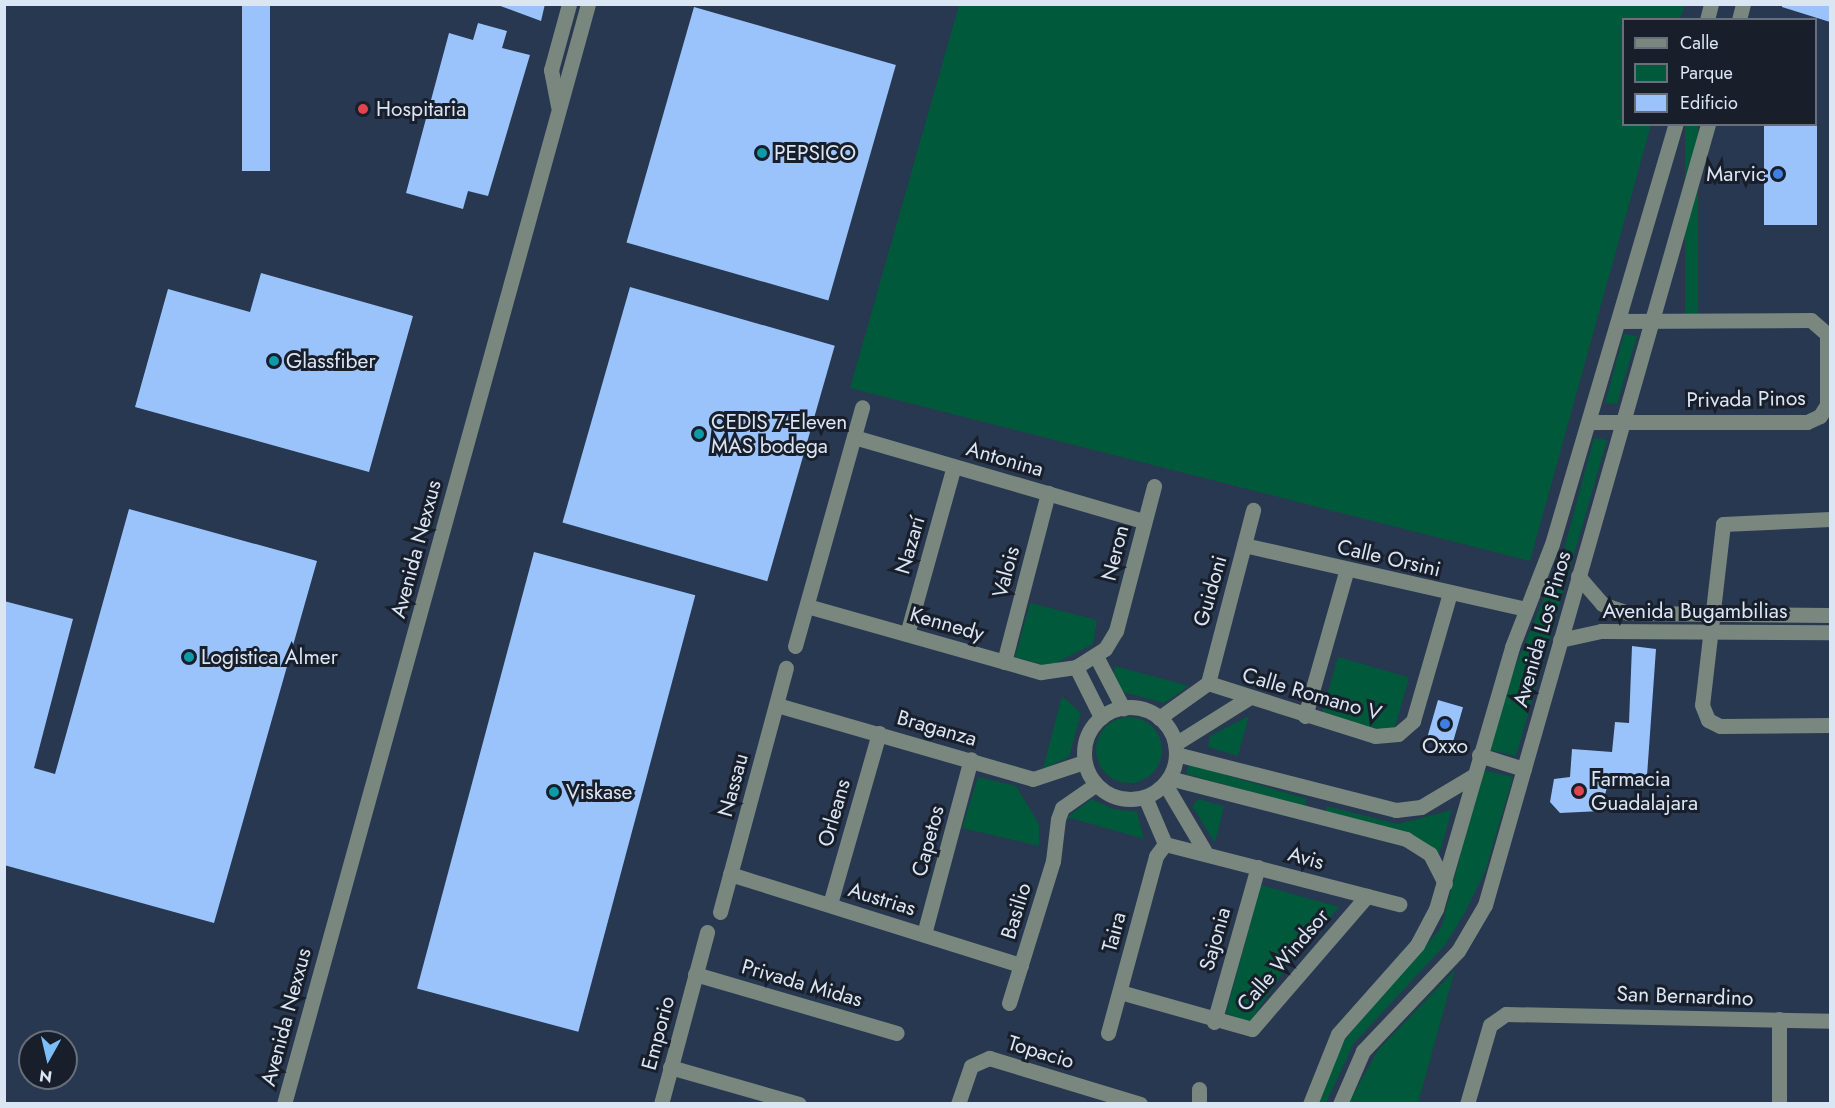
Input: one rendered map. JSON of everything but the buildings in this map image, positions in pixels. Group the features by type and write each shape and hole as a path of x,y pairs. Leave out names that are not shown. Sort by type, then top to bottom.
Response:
{"street":[{"path":"559,110 551,70 569,4"},
{"name":"Avenida Nexxus","path":"284,1104 588,4"},
{"name":"Avenida Los Pinos","path":"1310,1104 1338,1034 1420,940 1445,883 1479,755 1589,422 1675,126"},
{"name":"Avenida Los Pinos","path":"1340,1104 1354,1066 1376,1034 1458,951 1485,905 1707,126"},
{"path":"1619,321 1651,321"},
{"name":"Privada Pinos","path":"1622,422 1807,422 1820,416 1827,405 1828,339 1816,322 1651,321"},
{"path":"795,646 862,407"},
{"path":"1589,422 1622,422"},
{"name":"Antonina","path":"854,437 1144,521"},
{"name":"Nazarí","path":"907,634 954,466"},
{"name":"Neron","path":"1116,631 1154,486"},
{"name":"Valois","path":"1004,662 1048,493"},
{"name":"Guidoni","path":"1208,683 1253,510"},
{"path":"1830,519 1731,520 1720,528 1702,705 1706,717 1724,727 1830,725"},
{"name":"Calle Orsini","path":"1244,545 1526,609"},
{"path":"1305,716 1347,569"},
{"name":"Avenida Bugambilias","path":"1578,576 1595,598 1616,610 1710,614 1830,615"},
{"name":"Calle Romano V","path":"1208,683 1247,699 1375,736 1405,730 1419,703 1450,593"},
{"name":"Kennedy","path":"807,606 1041,672 1076,667 1096,656 1116,631"},
{"name":"Avenida Bugambilias","path":"1560,640 1601,631 1830,632"},
{"path":"1096,656 1123,708"},
{"path":"1076,667 1101,717"},
{"name":"Nassau","path":"720,912 786,668"},
{"path":"1159,718 1208,683"},
{"path":"1247,699 1175,749 1167,781 1145,797 1118,798 1095,785 1084,762 1084,746 1101,717 1123,708 1159,718 1175,749 1324,793 1407,810 1435,801 1473,776"},
{"name":"Braganza","path":"777,705 1041,779 1084,762"},
{"name":"Orleans","path":"830,904 879,733"},
{"path":"1479,755 1524,769"},
{"name":"Capetos","path":"924,934 971,759"},
{"path":"1167,781 1318,815 1418,845 1445,883"},
{"path":"1167,781 1204,850"},
{"name":"Basilio","path":"1009,1003 1062,808 1095,785"},
{"path":"1318,815 1324,793"},
{"path":"1145,797 1165,844"},
{"name":"Avis","path":"1165,844 1204,850 1258,867 1399,904"},
{"name":"Taira","path":"1108,1033 1156,856 1165,844"},
{"name":"Sajonia","path":"1214,1022 1258,867"},
{"name":"Austrias","path":"730,874 1021,965"},
{"name":"Calle Windsor","path":"1120,992 1245,1031 1262,1024 1367,896"},
{"name":"Emporio","path":"661,1104 707,932"},
{"name":"Privada Midas","path":"695,974 897,1033"},
{"name":"San Bernardino","path":"1467,1104 1490,1025 1506,1014 1830,1021"},
{"path":"1779,1020 1779,1104"},
{"name":"Topacio","path":"958,1104 971,1066 989,1058 1140,1104"},
{"path":"670,1067 799,1104"}],"green space":[{"path":"959,5 1685,5 1680,18 1622,18 1622,126 1651,126 1530,561 850,388"},
{"path":"1685,126 1698,126 1698,315 1685,315"},
{"path":"1624,334 1637,336 1617,404 1605,403"},
{"path":"1594,438 1607,440 1516,756 1490,750 1512,674 1563,553"},
{"path":"1030,603 1097,620 1093,644 1048,667 1015,657"},
{"path":"1338,657 1409,677 1393,733 1322,713"},
{"path":"1115,666 1189,686 1164,703 1123,692 1113,675"},
{"path":"1062,696 1081,713 1069,757 1043,769"},
{"path":"1249,716 1238,756 1208,747 1210,736"},
{"path":"1129,717 1142,720 1152,727 1159,737 1162,750 1159,763 1152,773 1142,780 1129,783 1116,780 1106,773 1099,763 1096,750 1099,737 1106,727 1116,720"},
{"path":"1189,764 1307,799 1305,807 1186,774"},
{"path":"1483,770 1513,777 1485,872 1463,916 1445,945 1354,1043 1326,1103 1315,1104 1325,1071 1346,1038 1441,928"},
{"path":"978,777 1016,786 1039,824 1039,846 962,828"},
{"path":"1092,799 1113,809 1137,812 1144,839 1067,817"},
{"path":"1198,799 1224,806 1215,843 1192,806"},
{"path":"1327,806 1398,824 1452,810 1437,862 1427,846 1325,814"},
{"path":"1261,885 1339,907 1289,964 1249,1023 1226,1013"},
{"path":"1455,970 1418,1103 1348,1104 1378,1050"}],"place":[{"name":"Hospitaria","path":"363,109"},
{"name":"PEPSICO","path":"762,153"},
{"name":"Marvic","path":"1778,174"},
{"name":"Glassfiber","path":"274,361"},
{"name":"CEDIS 7-Eleven MAS bodega","path":"699,434"},
{"name":"Logistica Almer","path":"189,657"},
{"name":"Oxxo","path":"1445,724"},
{"name":"Farmacia Guadalajara","path":"1579,791"},
{"name":"Viskase","path":"554,792"}]}
